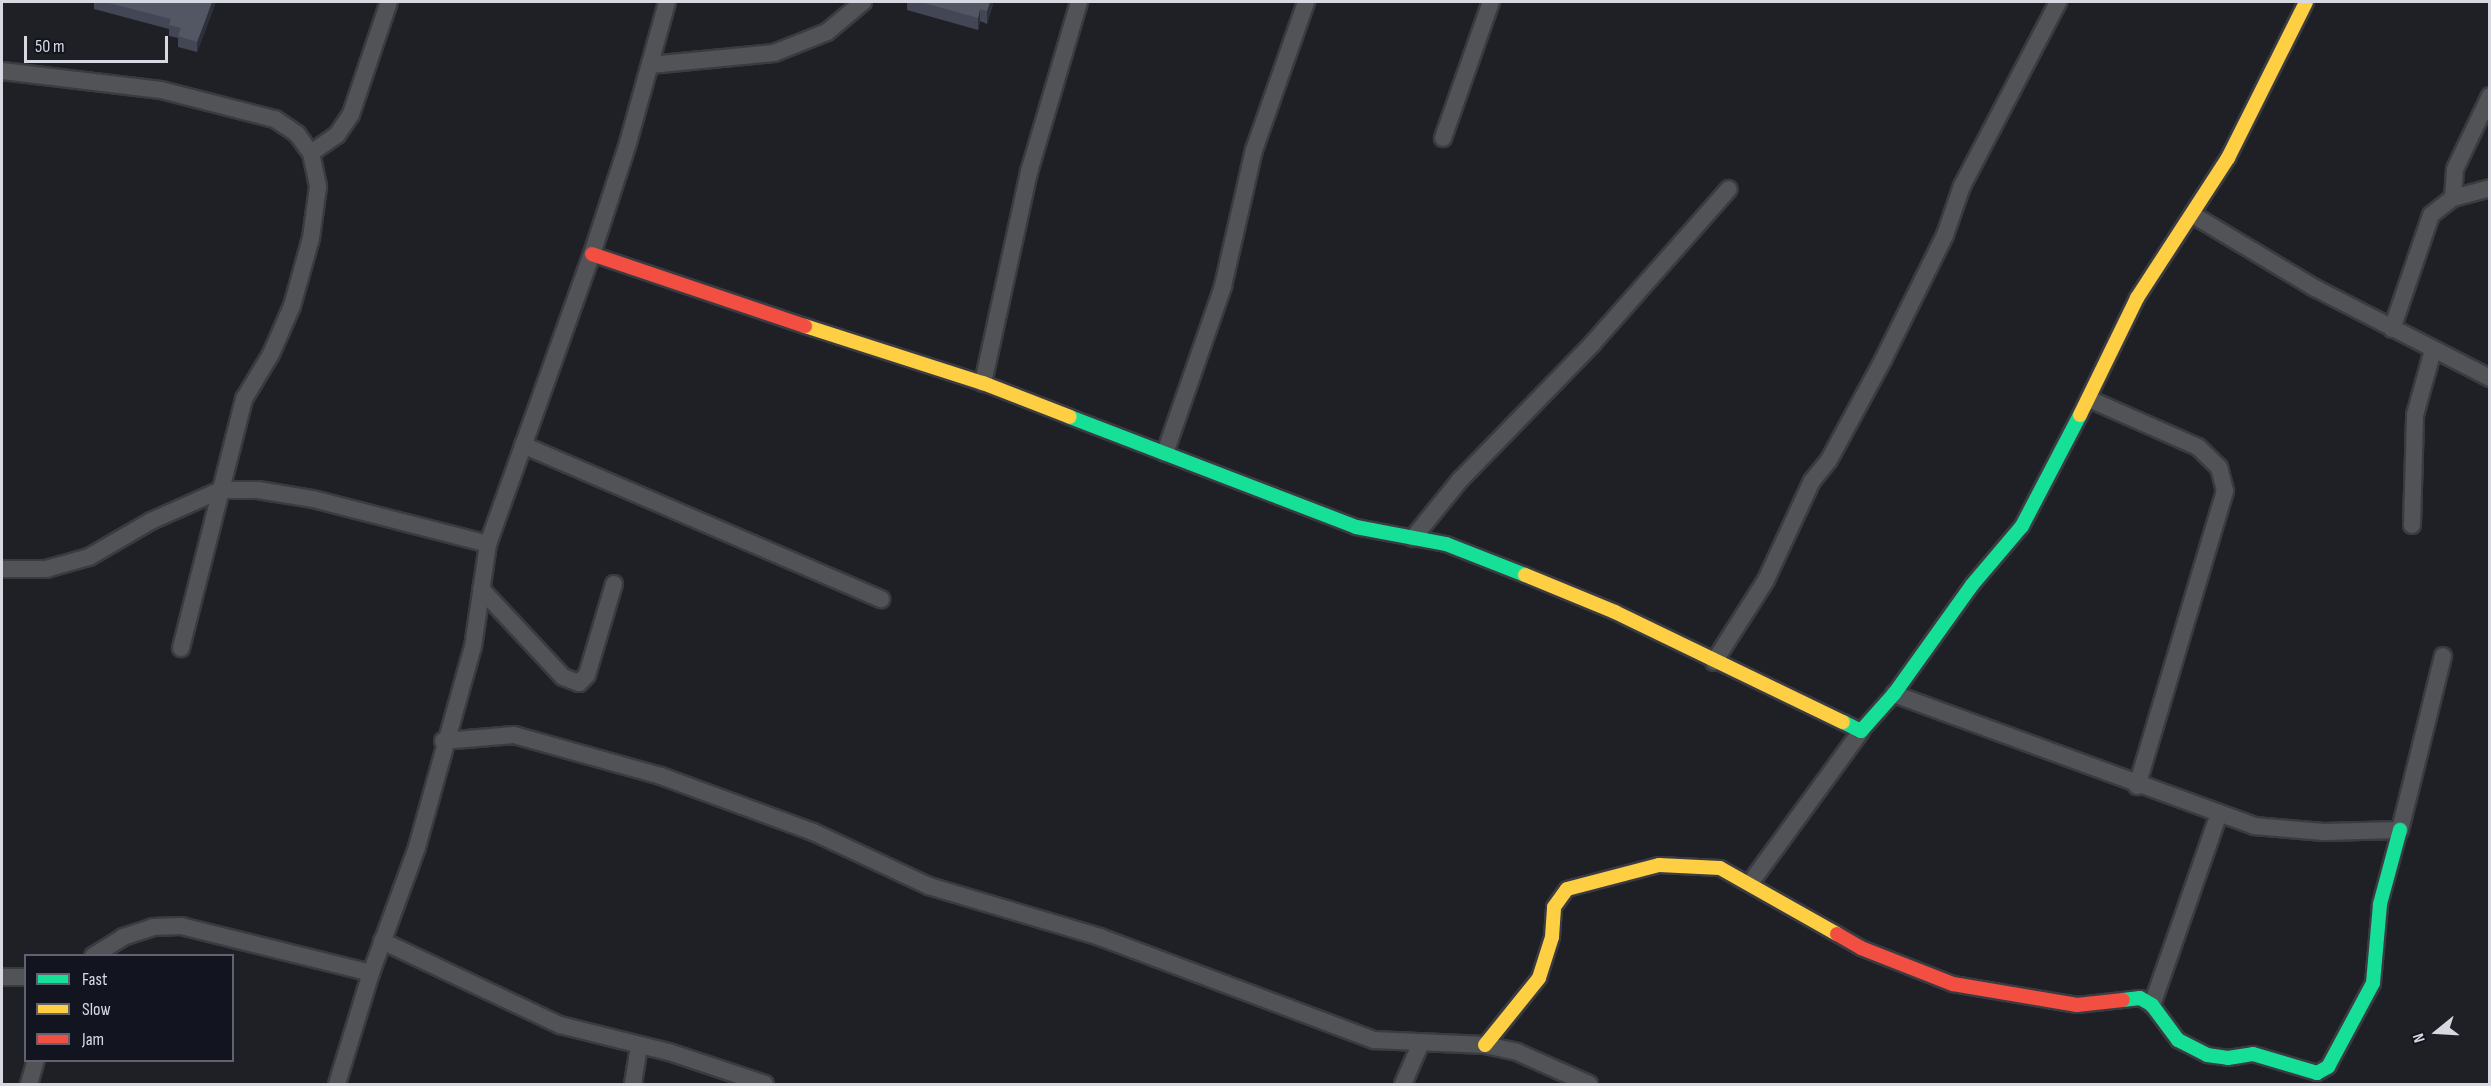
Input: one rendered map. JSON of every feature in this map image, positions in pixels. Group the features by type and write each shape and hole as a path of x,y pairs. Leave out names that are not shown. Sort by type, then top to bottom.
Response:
{"street":[{"path":"311,153 338,135 351,114 389,2"},
{"path":"338,1084 371,973 417,847 443,741 473,647 488,544 592,254 667,2"},
{"path":"650,65 774,53 827,32 863,2"},
{"path":"983,383 1029,172 1079,2"},
{"path":"1165,453 1223,286 1254,150 1306,2"},
{"path":"1443,138 1491,2"},
{"path":"1714,662 1766,580 1812,481 1829,460 1883,360 1945,235 1962,186 2058,2"},
{"path":"1751,882 1861,731 1894,694 1959,602 2022,526 2089,399 2138,298 2228,158 2306,2"},
{"path":"2,71 161,90 274,119 297,134 311,153 318,187 311,238 292,306 271,354 244,399 182,648"},
{"path":"2453,198 2455,169 2490,96"},
{"path":"2392,329 2431,215 2453,198 2490,188"},
{"path":"1413,538 1460,480 1593,343 1729,189"},
{"path":"2193,215 2392,329 2490,378"},
{"path":"592,254 688,289 983,383 1356,527 1446,544 1615,612 1714,662 1861,731"},
{"path":"2412,525 2415,415 2433,350"},
{"path":"2089,399 2198,447 2219,467 2225,491 2137,786"},
{"path":"523,445 881,599"},
{"path":"2,569 46,569 89,557 151,521 221,490 258,490 313,499 488,544"},
{"path":"481,589 563,677 579,683 587,675 614,584"},
{"path":"1485,1045 1539,978 1552,937 1554,907 1567,889 1659,865 1720,868 1751,882 1861,948 1953,984 2077,1005 2140,998 2152,1005 2178,1040 2207,1055 2228,1058 2253,1054 2317,1073 2328,1067 2373,983 2380,904 2443,656"},
{"path":"1894,694 2137,786 2254,826 2324,832 2400,830"},
{"path":"443,741 514,735 661,776 813,832 929,886 1100,937 1374,1040 1420,1045 1485,1045 1517,1052 1589,1084"},
{"path":"2152,1005 2219,814"},
{"path":"96,954 123,937 153,927 182,926 371,973"},
{"path":"382,941 560,1025 669,1052 765,1084"},
{"path":"2,977 24,977"},
{"path":"1403,1084 1420,1045"},
{"path":"633,1084 639,1046"},
{"path":"29,1084 35,1062"}],"building":[{"path":"105,2 212,2 197,42 178,36 181,28 169,25 171,19"},
{"path":"921,2 990,2 987,11 980,9 978,18"}],"traffic: fast":[{"path":"1843,722 1861,731 1894,694 1972,585 2022,526 2080,415"},
{"path":"1070,417 1356,527 1446,544 1525,575"},
{"path":"2123,1000 2140,998 2152,1005 2178,1040 2207,1055 2228,1058 2253,1054 2317,1073 2328,1067 2373,983 2380,904 2400,830"}],"traffic: slow":[{"path":"2080,415 2137,298 2228,158 2306,2"},
{"path":"805,326 983,383 1070,417"},
{"path":"1525,575 1615,612 1843,722"},
{"path":"1485,1045 1539,978 1552,937 1554,907 1567,889 1659,865 1720,868 1837,934"}],"traffic: jam":[{"path":"592,254 805,326"},
{"path":"1837,934 1861,948 1953,984 2077,1005 2123,1000"}]}
